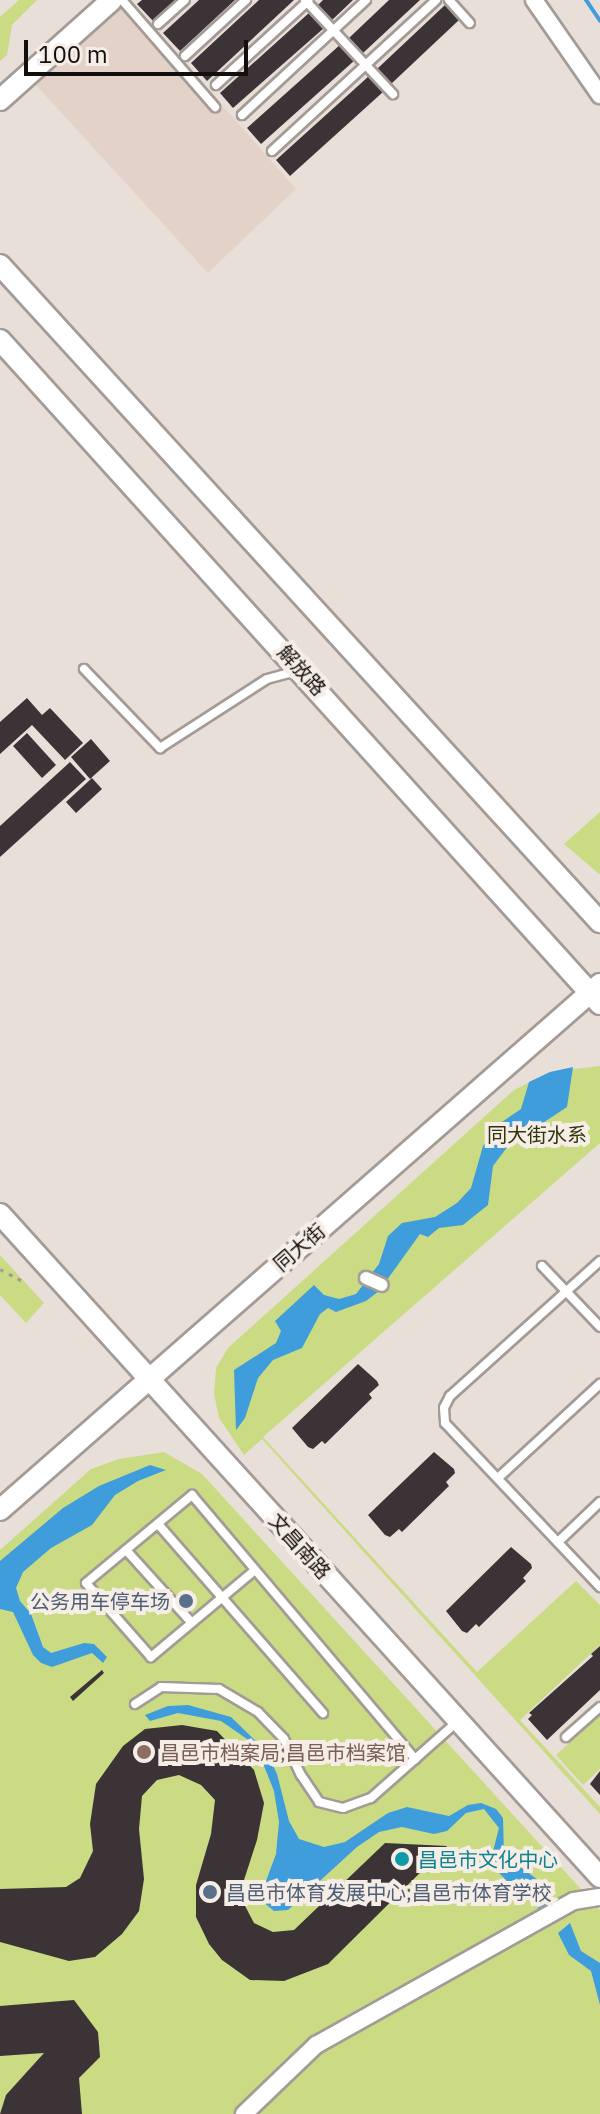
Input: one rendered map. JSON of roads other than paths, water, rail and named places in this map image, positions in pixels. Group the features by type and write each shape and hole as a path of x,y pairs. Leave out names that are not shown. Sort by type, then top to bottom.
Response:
{"street":[{"path":"0,100 112,0"},
{"path":"534,0 600,95"},
{"path":"0,265 600,922"},
{"name":"解放路","path":"0,340 597,994"},
{"name":"同大街","path":"0,1510 597,994"},
{"name":"文昌南路","path":"0,1214 600,1877"},
{"path":"366,1278 382,1285"},
{"path":"244,2114 316,2045 574,1901 600,1897"}],"lane":[{"path":"122,0 215,107"},
{"path":"158,24 185,0"},
{"path":"185,56 246,0"},
{"path":"242,115 366,0"},
{"path":"272,151 436,0"},
{"path":"449,0 470,23"},
{"path":"216,85 307,1 393,94"},
{"path":"84,669 160,748 267,679 301,669"},
{"path":"600,1261 450,1396 444,1408 445,1423 600,1587"},
{"path":"542,1266 600,1327"},
{"path":"498,1478 600,1384"},
{"path":"255,1570 151,1657 86,1583 192,1495 415,1759"},
{"path":"558,1542 600,1502"},
{"path":"158,1524 323,1713"},
{"path":"126,1550 191,1622"},
{"path":"135,1704 161,1687 219,1689 258,1712 284,1739 301,1775 319,1802 343,1808 371,1798 458,1721"},
{"path":"566,1737 600,1707"}],"water":[{"path":"573,1067 567,1107 508,1146 493,1166 488,1205 463,1225 439,1228 428,1237 420,1234 379,1291 366,1301 336,1312 328,1308 320,1314 302,1348 273,1360 258,1378 245,1418 236,1430 234,1370 276,1343 281,1331 275,1321 314,1285 324,1295 339,1299 356,1294 379,1264 388,1236 402,1223 435,1217 457,1203 471,1188 483,1146 499,1124 521,1109 529,1082 550,1072"},
{"path":"150,1465 166,1470 138,1481 115,1495 92,1525 51,1548 23,1572 16,1588 20,1601 31,1614 43,1647 51,1653 84,1643 94,1644 107,1657 103,1663 92,1653 52,1667 41,1663 33,1655 13,1612 0,1609 0,1561 63,1508 99,1486"},
{"path":"188,1705 231,1717 266,1751 277,1774 289,1821 299,1839 324,1847 345,1842 388,1813 407,1807 449,1816 468,1805 481,1803 496,1809 503,1818 504,1855 549,1888 547,1907 538,1910 538,1896 530,1885 508,1882 500,1874 492,1855 499,1828 484,1809 466,1813 447,1831 434,1834 402,1827 379,1832 357,1847 288,1910 274,1911 262,1901 263,1889 276,1854 279,1822 274,1791 262,1761 247,1739 221,1721 178,1713 150,1721 145,1715 168,1706"},
{"path":"570,1923 581,1951 600,1963 600,2005 591,1971 569,1955 558,1933"}],"waterway":[{"path":"586,0 600,21"}],"place":[{"name":"公务用车停车场","path":"186,1601"},
{"name":"昌邑市档案局;昌邑市档案馆","path":"144,1752"},
{"name":"昌邑市文化中心","path":"402,1859"},
{"name":"昌邑市体育发展中心;昌邑市体育学校","path":"210,1892"}],"park label":[{"name":"同大街水系","path":"537,1134"}]}
